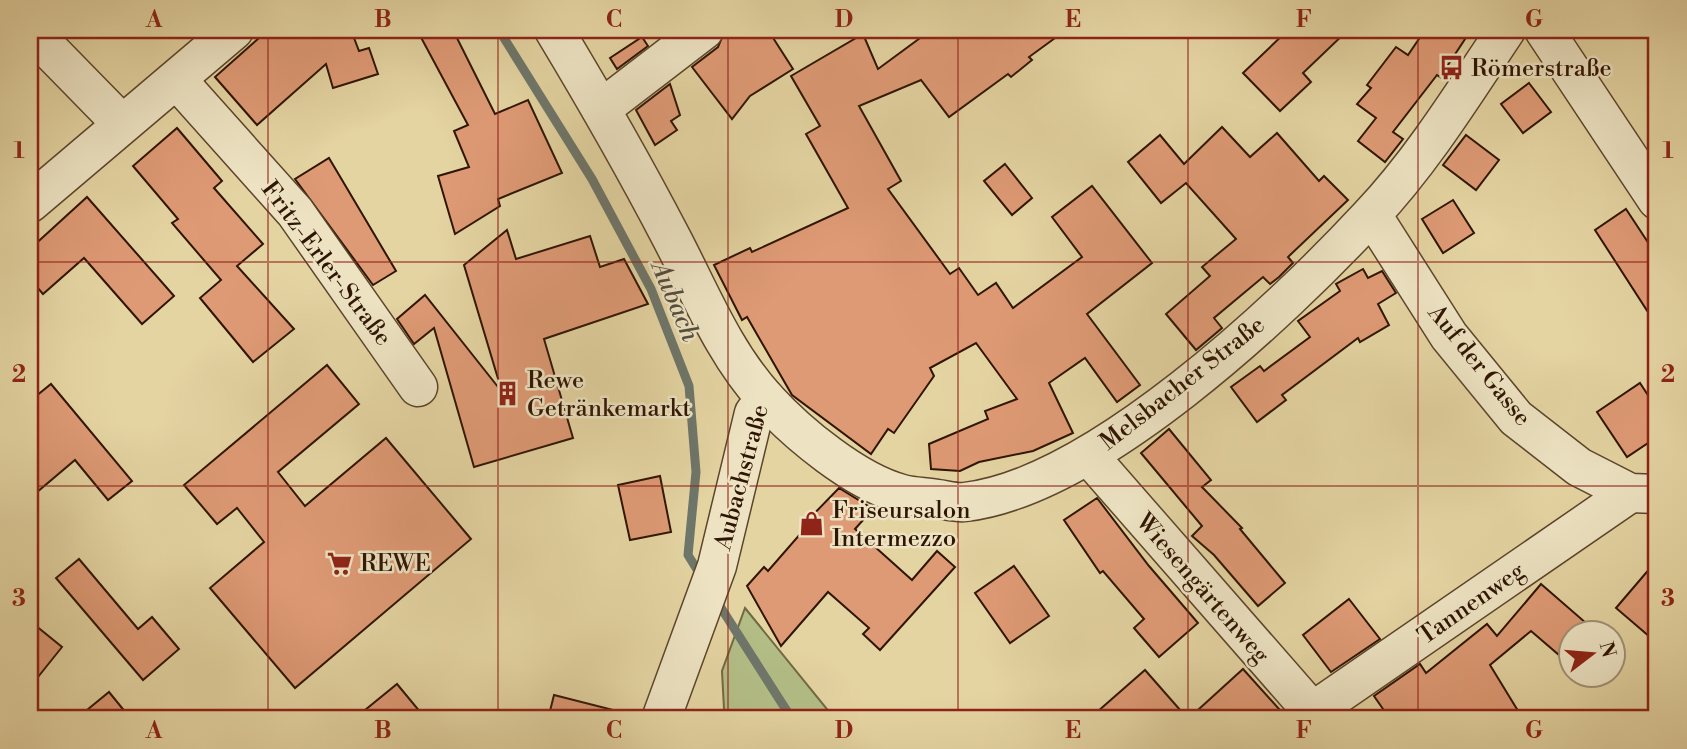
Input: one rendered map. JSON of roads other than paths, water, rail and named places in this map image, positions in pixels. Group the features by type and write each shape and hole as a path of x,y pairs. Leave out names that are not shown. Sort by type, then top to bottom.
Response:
{"street":[{"path":"30,30 122,124"},
{"path":"30,203 234,30"},
{"name":"Aubachstraße","path":"554,30 662,220 703,304 730,350 766,399 754,413 717,566 660,719"},
{"path":"601,109 704,30"},
{"name":"Melsbacher Straße","path":"766,399 850,470 901,494 963,502 1034,483 1089,456 1162,404 1236,343 1371,215 1412,166 1506,30"},
{"path":"1544,30 1657,200"},
{"name":"Fritz-Erler-Straße","path":"177,80 295,212 418,387"},
{"name":"Auf der Gasse","path":"1371,215 1449,336 1516,418 1579,467 1644,494"},
{"name":"Wiesengärtenweg","path":"1089,456 1316,716"},
{"name":"Tannenweg","path":"1316,716 1644,494"}],"waterway":[{"name":"Aubach","path":"499,30 592,179 651,289 689,386 696,472 688,555 701,576"},
{"name":"Aubach","path":"716,600 792,719"}],"place":[{"name":"Römerstraße","path":"1451,68"},
{"name":"Rewe Getränkemarkt","path":"507,394"},
{"name":"Friseursalon Intermezzo","path":"812,524"},
{"name":"REWE","path":"340,563"}]}
